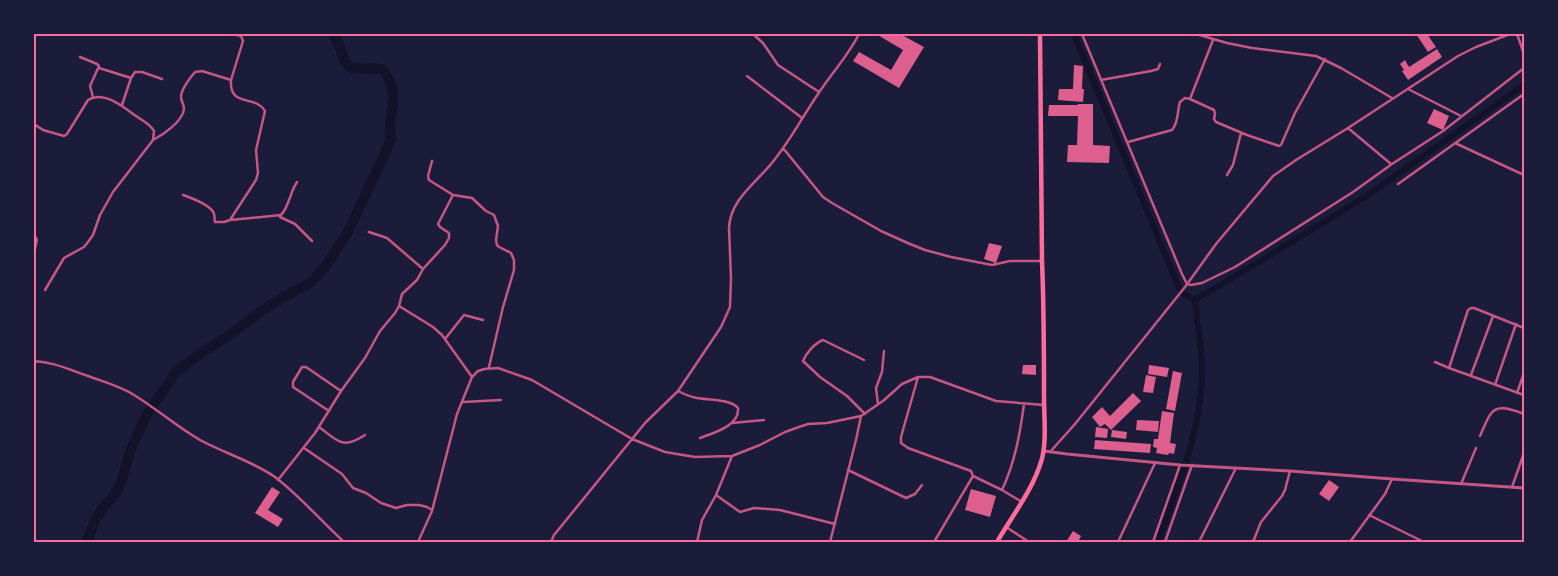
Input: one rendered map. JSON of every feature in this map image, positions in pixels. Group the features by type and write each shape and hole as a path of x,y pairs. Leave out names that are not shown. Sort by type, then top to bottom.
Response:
{"highway":[{"path":"997,542 1022,502 1040,466 1043,450 1044,298 1040,34"}],"street":[{"path":"230,220 242,204 257,176 256,150 265,115 262,106 233,94 230,89 243,41 241,36 233,34"},
{"path":"753,34 763,43 778,65 819,92"},
{"path":"552,542 554,535 562,524 632,439 657,410 678,391 710,344 729,310 731,278 728,228 732,212 745,192 770,166 783,148 819,92 848,54 859,34"},
{"path":"1082,34 1186,285"},
{"path":"1196,34 1252,48 1310,55 1325,59 1392,98"},
{"path":"1050,452 1075,424 1176,298 1216,244 1273,176 1466,52 1510,34"},
{"path":"1517,34 1524,54"},
{"path":"1190,99 1213,39"},
{"path":"80,57 97,64 99,68 131,78"},
{"path":"1128,142 1172,130 1175,127 1180,102 1185,98 1214,110 1216,122 1277,146 1281,145 1295,113 1325,59"},
{"path":"1101,80 1151,72 1158,69 1160,64"},
{"path":"93,97 90,86 99,68"},
{"path":"1186,285 1202,283 1235,267 1360,188 1392,164 1443,131 1524,68"},
{"path":"45,290 64,258 84,247 88,242 113,192 153,140 164,133 182,113 184,108 181,97 182,91 195,72 202,71 231,80"},
{"path":"122,106 131,78 135,72 162,79"},
{"path":"747,76 802,118"},
{"path":"1408,88 1461,116"},
{"path":"1398,184 1524,94"},
{"path":"34,124 43,130 64,136 84,105 93,97 107,99 122,106 150,125 154,131 153,140"},
{"path":"1348,128 1392,164"},
{"path":"1227,175 1233,164 1241,133"},
{"path":"1456,143 1524,175"},
{"path":"783,148 823,197 881,231 910,244 951,257 992,265 1010,261 1042,261"},
{"path":"432,161 428,176 429,180 453,195 472,198 486,212 494,215 498,226 497,245 511,252 514,260 514,270 503,307 489,368"},
{"path":"183,195 204,204 214,213 215,222 278,216 284,212 290,194 297,182"},
{"path":"278,480 319,427 341,391 365,358 380,331 399,306 402,294 417,280 423,269 446,245 450,238 449,233 438,224 453,195"},
{"path":"278,216 295,224 312,241"},
{"path":"368,232 387,238 423,269"},
{"path":"34,234 37,238 37,243 34,252"},
{"path":"399,306 433,327 445,339 472,377"},
{"path":"1449,368 1469,309 1474,308 1524,328"},
{"path":"445,339 464,315 483,320"},
{"path":"1471,376 1493,316"},
{"path":"1495,385 1516,324"},
{"path":"864,360 823,340 819,341 807,354 804,361 820,377 847,396 865,414"},
{"path":"878,404 876,388 882,372 884,351"},
{"path":"34,361 64,366 117,386 157,410 185,431 224,452 256,466 278,480 344,542"},
{"path":"1435,362 1524,396"},
{"path":"329,411 293,387 292,382 302,367 306,367 341,391"},
{"path":"418,542 432,511 457,414 472,377 478,371 489,368 498,368 532,380 632,439 678,455 732,456 799,427 861,416 902,384 918,377 930,377 996,401 1044,405"},
{"path":"1517,393 1524,373"},
{"path":"918,377 901,437 901,444 971,471 973,476 1022,502"},
{"path":"678,391 693,397 716,400 736,406 738,413 732,423"},
{"path":"462,402 501,400"},
{"path":"1002,490 1017,449 1024,404"},
{"path":"1480,436 1488,416 1499,408 1507,407 1524,414"},
{"path":"830,542 861,416"},
{"path":"700,438 732,423 764,420"},
{"path":"319,427 344,444 354,442 365,435"},
{"path":"304,448 342,474 354,488 381,503 396,508 407,505 419,505 432,511"},
{"path":"1461,484 1476,448"},
{"path":"1043,450 1155,463 1524,488"},
{"path":"1512,487 1524,453"},
{"path":"697,542 702,520 716,495 732,456"},
{"path":"1118,542 1155,463"},
{"path":"1153,542 1181,465"},
{"path":"1165,542 1191,465"},
{"path":"1199,542 1236,468"},
{"path":"848,470 906,498 915,494 922,485"},
{"path":"1253,542 1262,522 1285,490 1290,471"},
{"path":"934,542 973,476"},
{"path":"1350,542 1385,494 1392,480"},
{"path":"716,495 740,512 754,508 780,510 835,524"},
{"path":"1369,516 1424,542"},
{"path":"1006,527 1029,542"}],"building":[{"path":"876,34 900,34 924,47 899,88 853,61 859,52 891,70 903,50"},
{"path":"1416,34 1427,34 1436,47 1428,52"},
{"path":"1437,49 1442,57 1408,80 1400,64 1405,60 1409,67"},
{"path":"1074,65 1083,66 1083,102 1058,100 1059,89 1073,89"},
{"path":"1093,104 1093,145 1110,146 1109,163 1067,162 1068,145 1077,145 1078,116 1048,116 1049,105"},
{"path":"1434,109 1449,116 1443,130 1427,123"},
{"path":"989,243 1002,246 996,263 984,259"},
{"path":"1023,365 1036,365 1036,375 1022,374"},
{"path":"1149,365 1169,368 1167,377 1148,374"},
{"path":"1173,371 1182,373 1175,411 1166,409"},
{"path":"1146,375 1156,377 1153,393 1143,392"},
{"path":"1133,393 1141,401 1111,430 1105,424 1100,427 1092,417 1102,407 1110,416"},
{"path":"1162,411 1174,413 1170,443 1176,444 1174,454 1156,453 1157,448 1153,447 1154,439 1158,439"},
{"path":"1137,420 1159,421 1158,432 1136,430"},
{"path":"1096,427 1108,429 1107,438 1095,437"},
{"path":"1112,430 1127,432 1126,439 1111,437"},
{"path":"1095,440 1151,444 1150,453 1094,449"},
{"path":"1329,480 1339,487 1329,501 1319,494"},
{"path":"272,487 280,492 268,510 283,519 278,527 255,513"},
{"path":"971,489 996,496 990,517 965,510"},
{"path":"1073,531 1081,536 1078,542 1066,542"}],"waterway":[{"path":"87,542 95,520 116,493 122,480 130,451 147,414 176,372 261,311 310,283 325,267 348,232 391,140 393,90 388,77 382,69 352,68 345,62 333,34"},
{"path":"1074,34 1177,283 1182,293 1195,300"},
{"path":"1195,300 1365,197 1524,85"},
{"path":"1158,542 1188,457 1198,414 1202,360 1195,300"}]}
